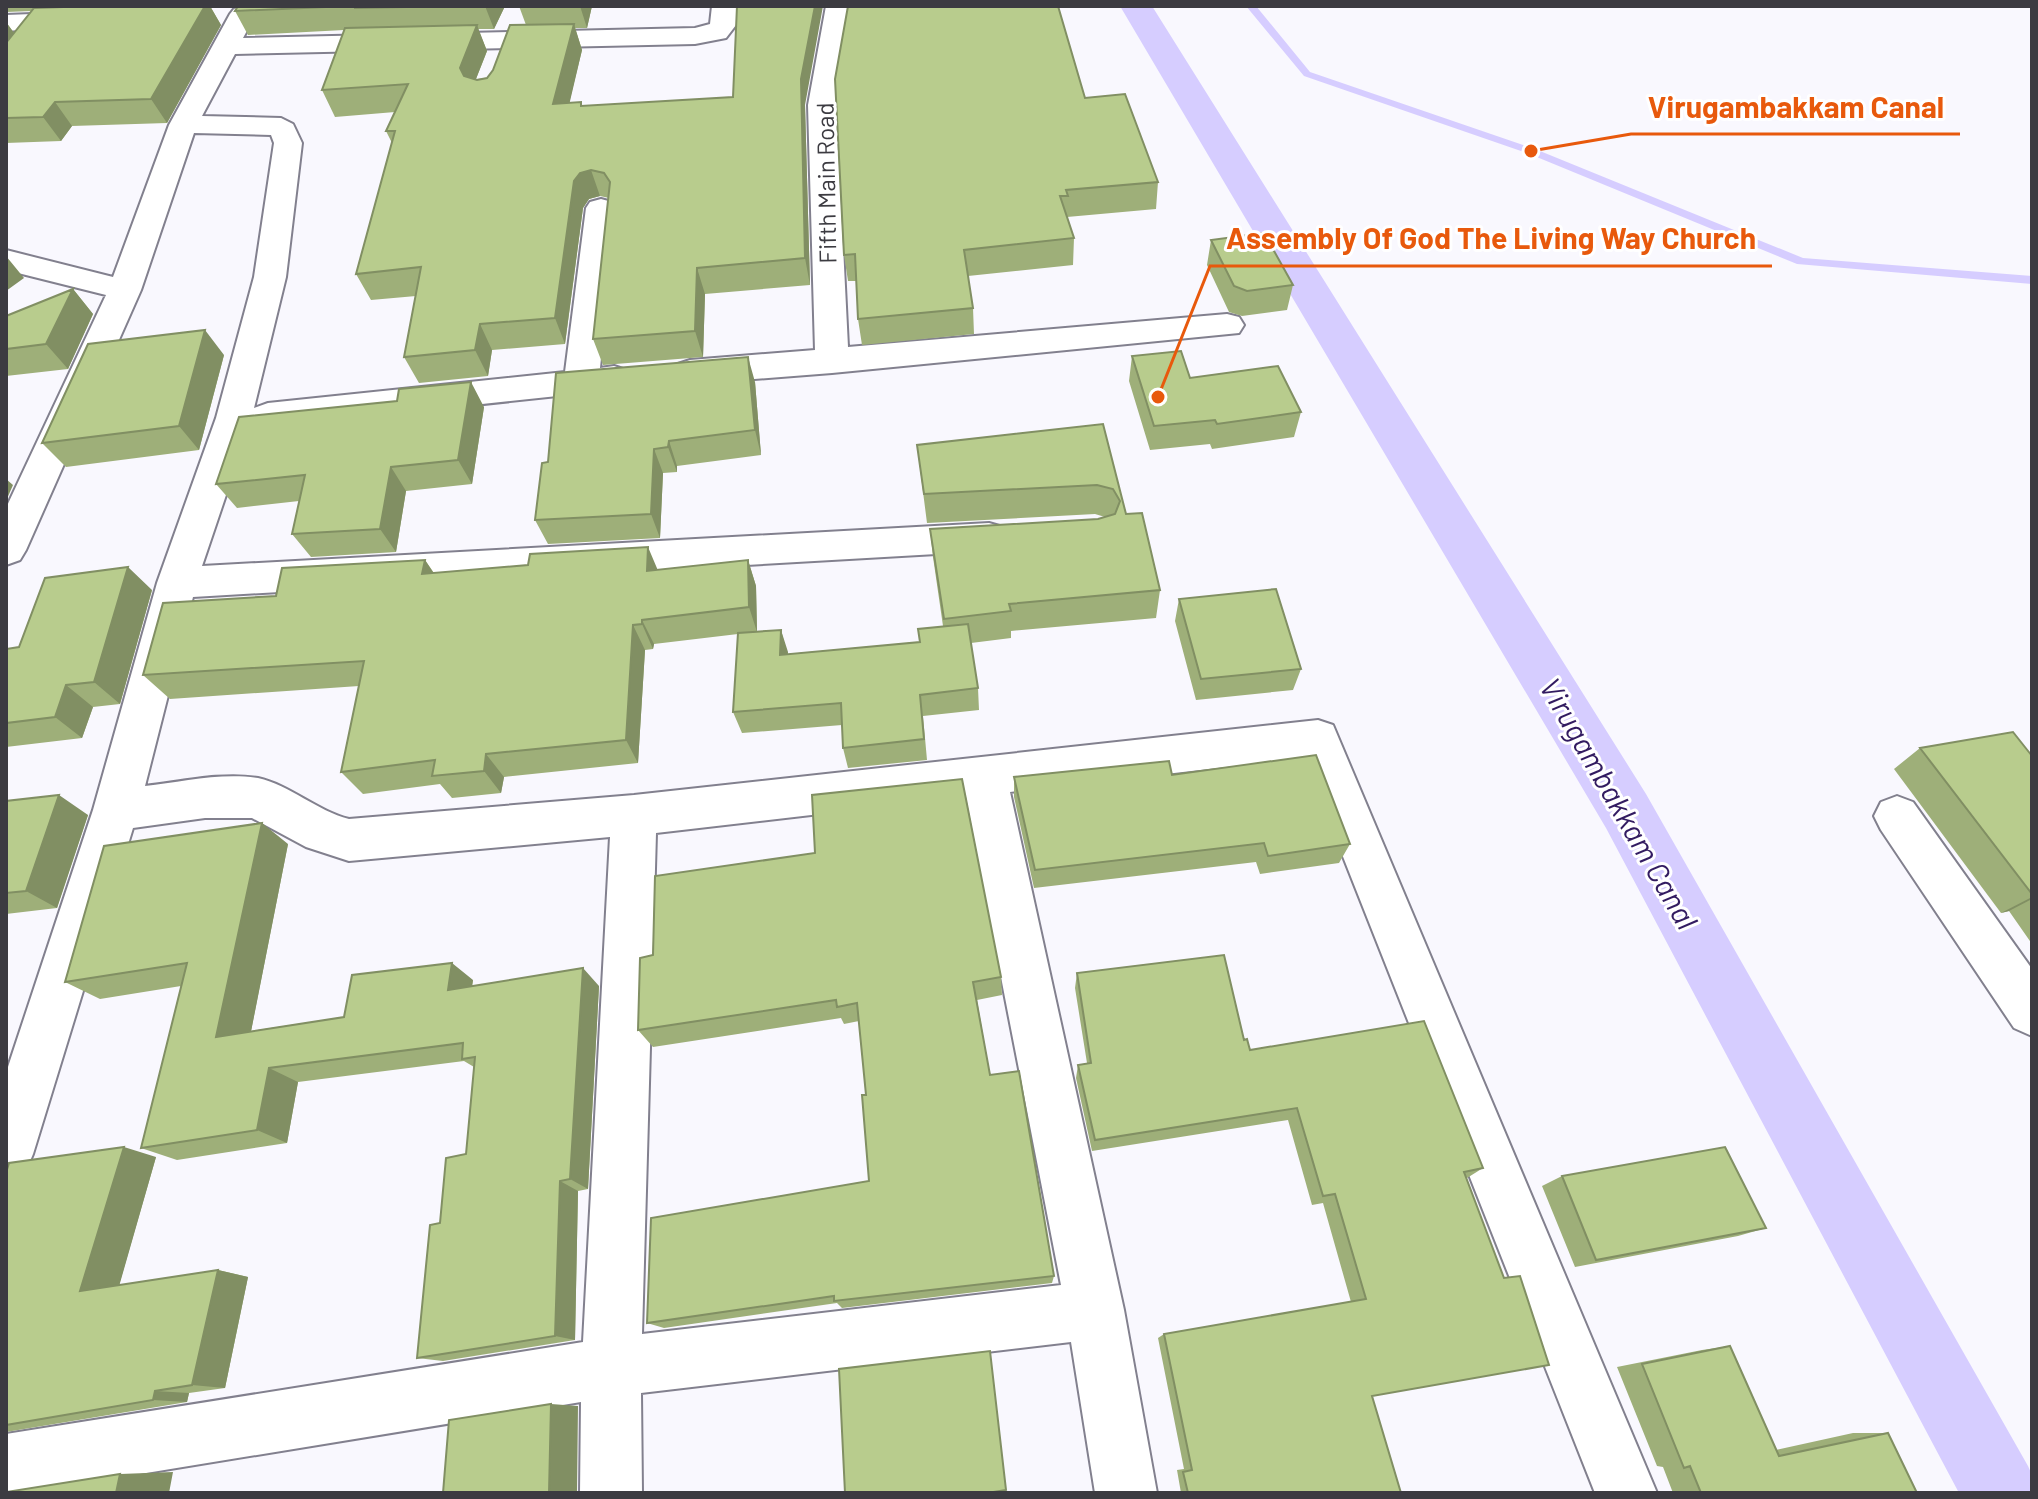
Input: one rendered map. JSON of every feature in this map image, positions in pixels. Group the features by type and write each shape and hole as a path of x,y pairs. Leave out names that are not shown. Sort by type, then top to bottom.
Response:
{"street":[{"path":"226,46 511,29 708,35 723,25 725,6"},
{"name":"Fifth Main Road","path":"832,362 822,105 839,6"},
{"path":"212,15 251,10"},
{"path":"6,550 125,290 183,125 226,46 251,10"},
{"path":"24,44 48,14"},
{"path":"6,23 48,14 104,19"},
{"path":"497,68 511,29"},
{"path":"6,1154 116,810 177,583 234,418 270,277 288,143 283,130 271,124 183,125"},
{"path":"581,381 601,208"},
{"path":"6,260 125,290"},
{"path":"234,418 581,381 832,362 1227,325"},
{"path":"177,583 1031,534"},
{"path":"116,810 205,798 257,798 322,833 349,840 634,815 1318,738 1626,1493"},
{"path":"984,775 1095,1310 1126,1493"},
{"path":"611,1493 611,1367 634,815"},
{"path":"1897,816 2032,1011"},
{"path":"6,1465 611,1367 1095,1310"}],"building":[{"path":"205,6 151,99 55,102 43,117 6,118 6,43 34,8"},
{"path":"238,6 348,6 235,11"},
{"path":"355,6 458,6 355,8"},
{"path":"737,6 815,6 801,79 805,258 697,268 695,331 593,339 610,182 604,173 591,170 580,173 574,181 555,318 480,324 475,350 404,357 421,267 356,274 395,131 386,131 408,84 322,90 345,28 477,25 460,68 464,76 477,80 487,78 493,70 510,25 574,24 553,104 581,102 581,106 733,97"},
{"path":"848,6 1058,6 1085,98 1125,94 1158,182 1066,190 1068,196 1060,196 1074,238 964,250 973,308 858,319 855,254 844,255 835,79"},
{"path":"1264,233 1293,285 1247,291 1234,286 1211,240"},
{"path":"73,289 46,344 6,349 6,316"},
{"path":"205,330 179,426 42,443 88,344"},
{"path":"1181,351 1190,378 1278,366 1301,412 1217,424 1215,420 1154,426 1132,356"},
{"path":"748,357 755,430 669,441 668,447 654,449 651,514 535,520 542,463 548,462 556,373"},
{"path":"471,382 458,460 391,467 380,529 292,534 305,475 216,484 239,417 397,401 399,389"},
{"path":"1103,424 1126,514 1142,513 1160,590 1009,604 1011,611 944,619 930,529 1098,519 1115,514 1120,501 1113,489 1097,485 924,494 917,445"},
{"path":"648,547 647,571 748,560 749,607 642,620 642,624 633,625 626,740 486,754 484,771 432,776 435,760 341,772 364,661 143,675 163,603 276,596 282,568 425,560 422,574 528,565 530,554"},
{"path":"128,567 94,682 66,685 55,717 6,723 6,649 19,647 45,578"},
{"path":"1276,589 1301,669 1201,679 1179,599"},
{"path":"968,624 978,688 920,695 924,739 843,748 841,703 733,712 738,633 781,630 780,655 920,642 918,629"},
{"path":"2013,732 2032,756 2032,894 1920,748"},
{"path":"1316,755 1350,844 1268,856 1264,843 1035,870 1014,777 1169,761 1172,775"},
{"path":"962,779 1001,977 973,982 990,1075 1019,1071 1054,1276 834,1301 834,1296 647,1323 651,1218 869,1181 862,1095 866,1095 857,1003 837,1007 836,1000 638,1030 640,958 653,955 655,876 815,853 812,795"},
{"path":"59,795 26,891 6,893 6,801"},
{"path":"262,823 216,1037 344,1017 352,975 452,963 448,990 583,968 570,1179 560,1181 555,1336 417,1358 430,1225 440,1223 446,1158 466,1154 475,1057 462,1059 463,1043 269,1068 257,1130 141,1148 187,963 65,982 104,846"},
{"path":"1224,955 1244,1040 1247,1039 1250,1050 1424,1021 1483,1168 1464,1172 1504,1278 1520,1276 1549,1365 1372,1396 1401,1493 1188,1493 1183,1472 1192,1470 1164,1334 1366,1299 1335,1194 1323,1196 1297,1108 1095,1140 1078,1065 1091,1063 1077,973"},
{"path":"124,1147 80,1291 218,1270 192,1385 155,1391 153,1400 6,1425 6,1173 9,1163"},
{"path":"1725,1147 1766,1228 1596,1260 1562,1176"},
{"path":"1730,1346 1779,1456 1888,1433 1917,1493 1701,1493 1690,1466 1684,1468 1642,1364"},
{"path":"990,1351 1006,1490 987,1493 845,1493 839,1369"},
{"path":"551,1404 549,1493 443,1493 449,1420"},
{"path":"120,1474 116,1493 6,1493 6,1492"}],"waterway":[{"name":"Virugambakkam Canal","path":"1136,6 1626,811 2001,1493"},
{"name":"Virugambakkam Canal","path":"1251,6 1307,74 1531,151 1801,261 2032,280"}],"place":[{"name":"Virugambakkam Canal","path":"1531,151"},
{"name":"Assembly Of God The Living Way Church","path":"1158,397"}]}
